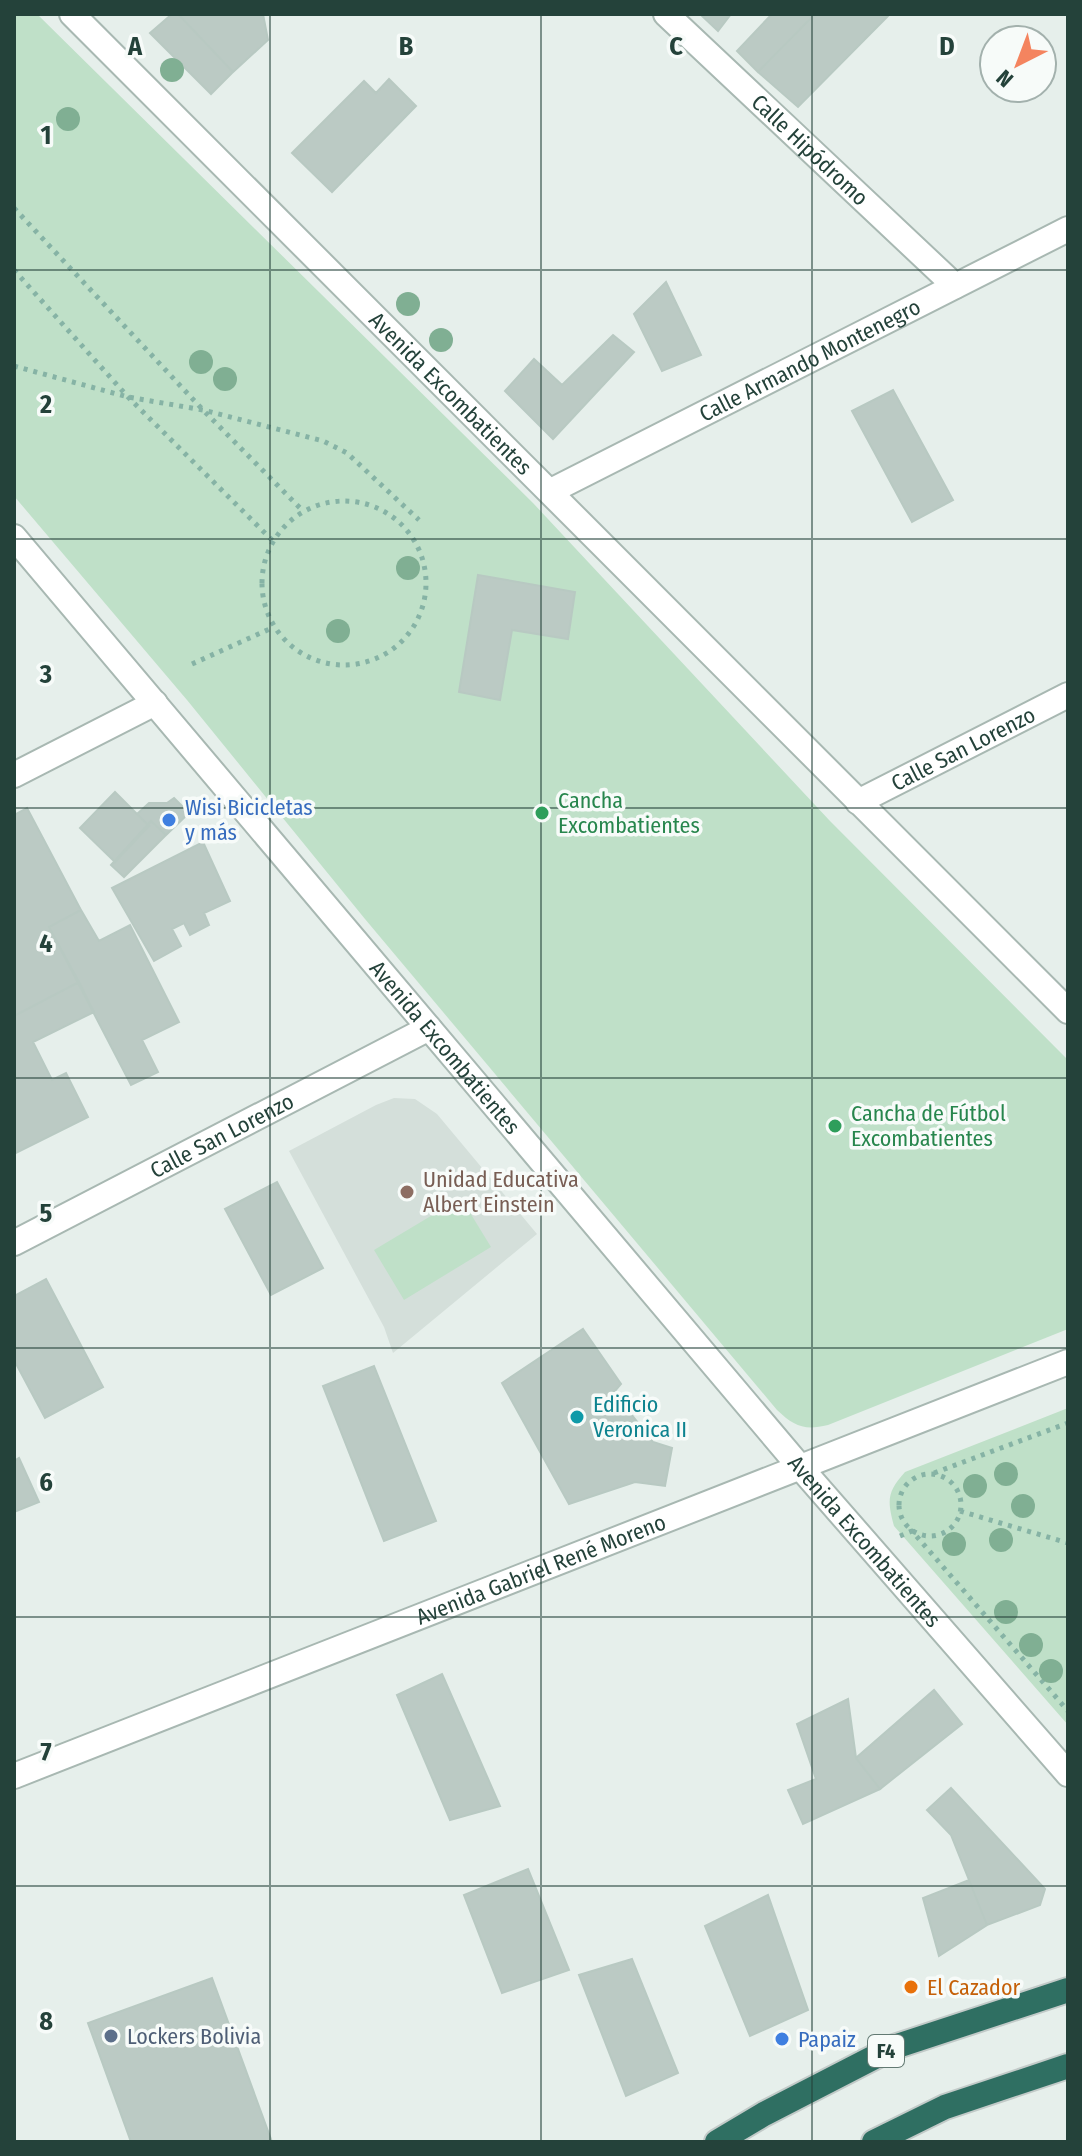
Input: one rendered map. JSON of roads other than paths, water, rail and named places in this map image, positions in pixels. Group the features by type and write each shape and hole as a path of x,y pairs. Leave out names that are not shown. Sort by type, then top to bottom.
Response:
{"highway":[{"name":"F4","path":"717,2142 764,2114 894,2047 1068,1990"},
{"path":"874,2142 945,2107 1068,2066"}],"street":[{"name":"Avenida Excombatientes","path":"72,14 1068,1011"},
{"name":"Calle Hipódromo","path":"666,14 955,286"},
{"name":"Calle Armando Montenegro","path":"551,491 1068,229"},
{"name":"Avenida Excombatientes","path":"14,537 800,1467 1068,1774"},
{"name":"Calle San Lorenzo","path":"858,802 1068,695"},
{"path":"14,775 155,703"},
{"name":"Calle San Lorenzo","path":"14,1243 429,1028"},
{"name":"Avenida Gabriel René Moreno","path":"14,1776 1068,1362"}],"place":[{"name":"Cancha Excombatientes","path":"542,813"},
{"name":"Wisi Bicicletas y más","path":"169,820"},
{"name":"Cancha de Fútbol Excombatientes","path":"835,1126"},
{"name":"Unidad Educativa Albert Einstein","path":"407,1192"},
{"name":"Edificio Veronica II","path":"577,1417"},
{"name":"El Cazador","path":"911,1987"},
{"name":"Lockers Bolivia","path":"111,2036"},
{"name":"Papaiz","path":"782,2039"}]}
